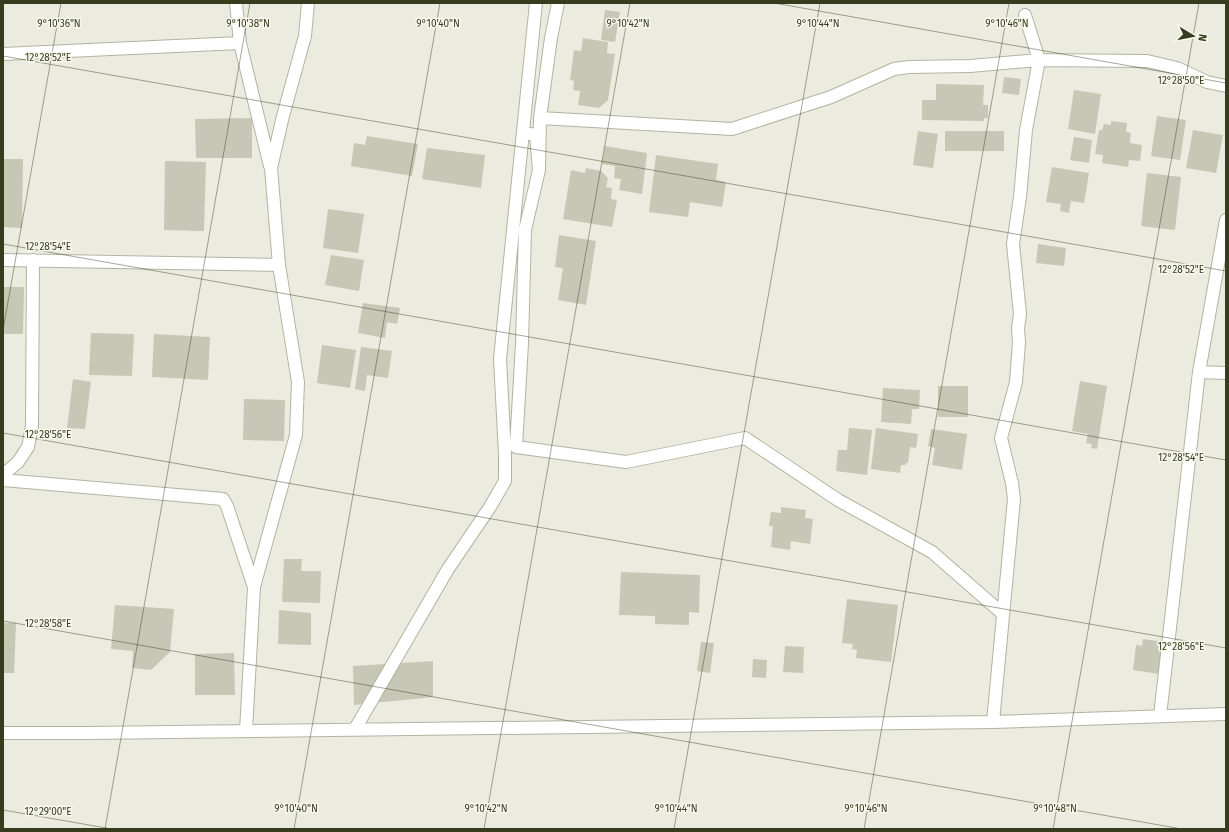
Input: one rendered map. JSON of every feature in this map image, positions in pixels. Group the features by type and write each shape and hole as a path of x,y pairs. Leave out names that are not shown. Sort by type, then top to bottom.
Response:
{"street":[{"path":"236,3 240,43 271,168 280,266 298,382 296,435 254,588 246,731"},
{"path":"271,168 283,116 305,36 308,3"},
{"path":"354,729 448,569 490,507 505,481 506,454 500,359 536,3"},
{"path":"558,3 551,38 540,118 540,170 525,230 522,343 516,447 626,462 745,438 838,500 932,552 1003,614"},
{"path":"993,722 1014,500 1012,483 1001,438 1016,382 1019,342 1018,329 1020,314 1013,244 1020,197 1026,130 1039,60 1025,15"},
{"path":"3,54 240,43"},
{"path":"540,118 732,129 831,97 894,69 909,67 970,66 1039,60 1147,61 1177,68 1207,82 1226,86"},
{"path":"523,133 536,135 540,170"},
{"path":"1160,716 1198,372 1226,220"},
{"path":"3,260 280,266"},
{"path":"3,475 18,462 28,447 32,426 33,260"},
{"path":"1198,372 1226,373"},
{"path":"3,480 223,498 254,588"},
{"path":"3,733 993,722 1226,714"}],"building":[{"path":"605,10 620,12 615,42 601,40"},
{"path":"583,38 608,42 607,53 615,54 608,100 599,108 578,105 580,91 573,90 574,81 570,80 574,50 581,51"},
{"path":"1004,77 1021,79 1019,95 1002,93"},
{"path":"936,84 984,85 983,105 988,105 988,118 984,118 984,121 922,120 922,100 936,100"},
{"path":"1074,90 1101,94 1095,134 1068,129"},
{"path":"1157,116 1186,120 1180,160 1151,156"},
{"path":"252,118 252,158 196,158 195,119"},
{"path":"1111,121 1127,123 1126,132 1131,133 1130,143 1142,145 1140,161 1129,160 1128,167 1102,163 1103,155 1095,154 1099,130 1102,130 1104,124 1111,125"},
{"path":"1193,130 1223,135 1216,173 1186,168"},
{"path":"918,131 938,134 933,168 913,165"},
{"path":"945,131 1004,131 1004,151 945,151"},
{"path":"367,136 418,144 412,176 351,166 354,143 365,145"},
{"path":"1074,137 1092,140 1089,163 1070,160"},
{"path":"605,146 647,153 642,194 619,190 621,179 614,178 615,166 602,164"},
{"path":"427,148 485,155 481,188 422,179"},
{"path":"656,155 718,164 716,180 726,182 722,207 690,202 688,217 649,212"},
{"path":"3,159 23,159 22,228 3,227"},
{"path":"165,161 206,162 204,231 164,230"},
{"path":"1052,167 1089,173 1084,203 1071,201 1069,213 1060,211 1061,204 1046,202"},
{"path":"586,168 601,171 608,178 606,187 612,188 611,199 617,200 612,227 563,219 571,170 585,173"},
{"path":"1147,173 1181,177 1175,230 1141,226"},
{"path":"328,209 364,214 358,253 323,248"},
{"path":"559,235 596,241 586,305 558,300 563,268 555,267"},
{"path":"1038,244 1066,248 1064,266 1036,263"},
{"path":"331,255 364,260 359,291 325,285"},
{"path":"3,287 24,287 23,334 3,334"},
{"path":"363,303 400,308 397,324 387,322 385,338 358,333"},
{"path":"91,333 134,334 132,376 89,375"},
{"path":"154,334 210,337 208,380 152,377"},
{"path":"322,345 356,350 350,388 317,383"},
{"path":"361,347 392,351 388,378 367,375 365,391 355,389"},
{"path":"73,379 91,382 85,429 67,428"},
{"path":"1080,381 1107,386 1097,449 1091,448 1092,444 1086,443 1088,434 1072,431"},
{"path":"938,386 968,386 968,417 938,417"},
{"path":"883,388 920,390 919,409 912,409 911,424 881,422"},
{"path":"244,399 285,400 284,441 243,440"},
{"path":"849,428 872,430 867,475 836,471 838,450 847,450"},
{"path":"876,428 918,434 916,448 910,447 908,463 901,465 900,473 871,469"},
{"path":"931,429 967,434 962,470 932,465 935,448 928,446"},
{"path":"781,507 806,510 805,518 813,519 810,544 791,541 790,550 771,547 773,526 769,526 771,512 781,513"},
{"path":"284,559 302,559 301,571 321,571 320,603 282,602"},
{"path":"621,572 700,575 699,613 689,612 689,625 655,624 655,616 619,615"},
{"path":"847,599 898,605 891,662 856,658 857,650 852,649 853,644 842,643"},
{"path":"115,605 174,609 170,652 151,670 132,668 133,651 111,649"},
{"path":"279,610 311,613 311,645 278,644"},
{"path":"3,623 16,623 14,673 3,673"},
{"path":"1143,639 1164,642 1159,674 1133,670 1136,645 1142,646"},
{"path":"701,642 714,643 710,673 697,671"},
{"path":"785,646 804,647 803,673 783,672"},
{"path":"234,653 235,695 195,695 195,654"},
{"path":"753,659 767,660 766,678 752,677"},
{"path":"433,661 433,697 354,705 353,666"}]}
